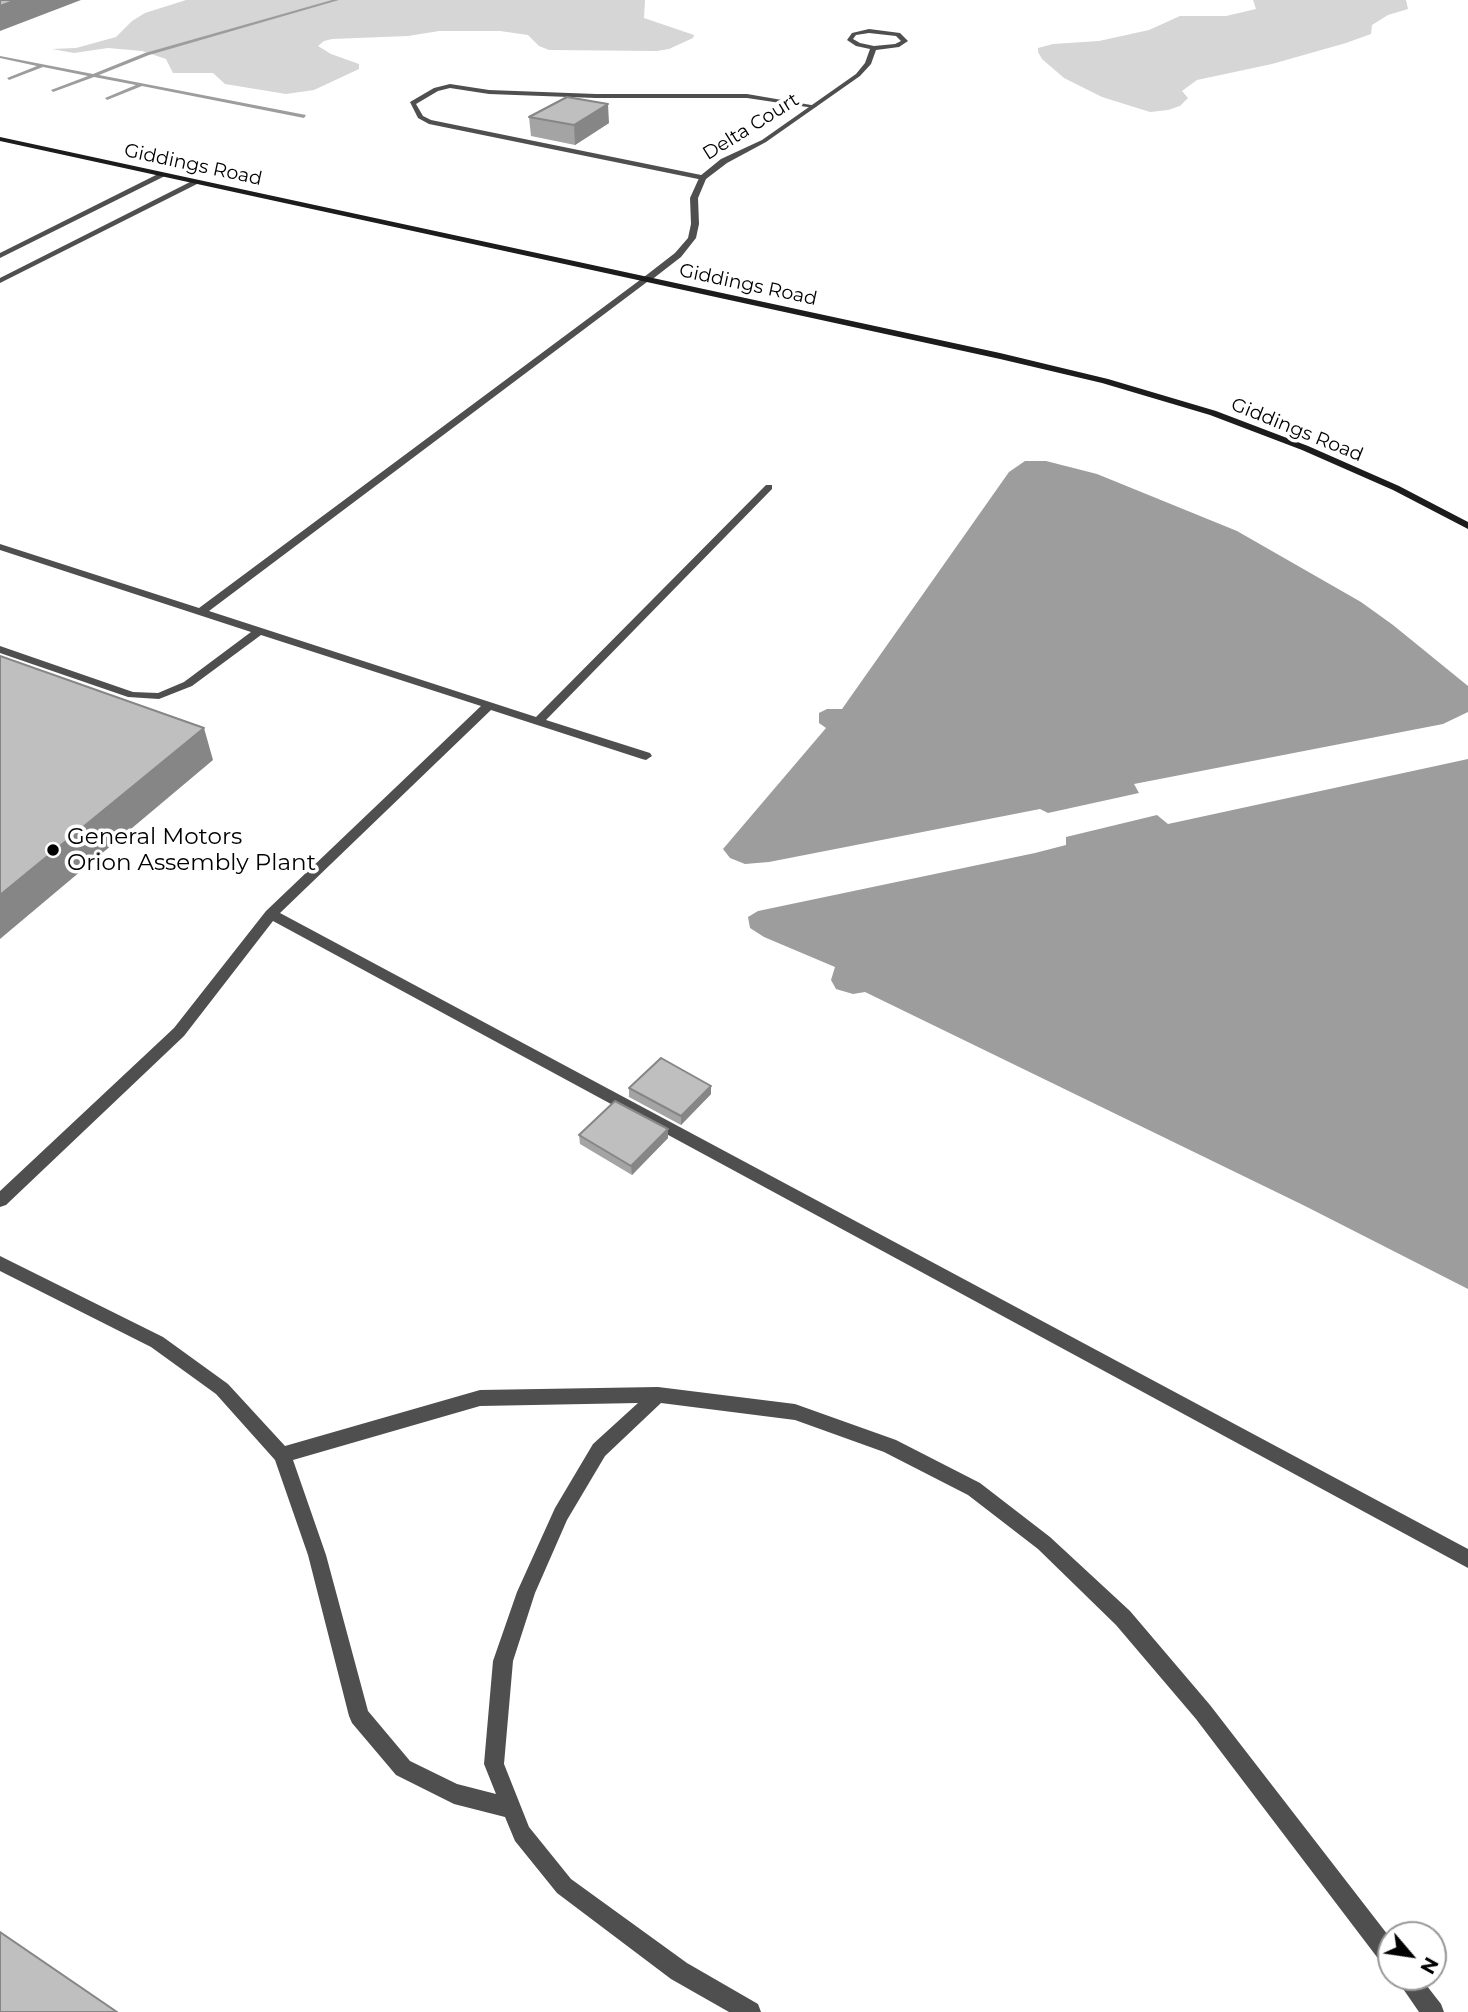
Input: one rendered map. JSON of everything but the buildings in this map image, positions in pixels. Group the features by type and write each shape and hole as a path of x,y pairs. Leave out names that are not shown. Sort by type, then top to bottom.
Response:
{"main road":[{"name":"Giddings Road","path":"0,139 1023,362 1164,398 1251,427 1339,462 1468,526"}],"street":[{"path":"875,31 892,32 905,39 897,46 874,48 854,44 850,38 858,33 875,31"},
{"name":"Delta Court","path":"201,612 678,255 692,239 695,224 694,198 703,178 724,161 764,141 864,69 874,48"},
{"path":"703,178 429,122 420,117 412,103 436,89 450,86 498,92 606,96 747,96 814,106"},
{"path":"0,256 163,175"},
{"path":"0,281 197,182"},
{"path":"538,721 769,487"},
{"path":"0,548 646,756"},
{"path":"0,649 132,695 159,696 188,684 259,631"},
{"path":"0,1201 179,1032 271,914 489,705"},
{"path":"271,914 1468,1559"},
{"path":"0,1263 157,1342 222,1389 282,1455 317,1555 359,1716 403,1768 454,1794 513,1809"},
{"path":"282,1455 480,1398 658,1395 795,1412 890,1447 974,1489 1044,1543 1123,1618 1203,1712 1377,1939"},
{"path":"658,1395 600,1450 561,1514 526,1592 503,1661 494,1764 522,1833 564,1886 679,1971 750,2012"},
{"path":"1417,1991 1433,2012"}],"shaded area":[{"path":"186,0 645,0 644,18 694,35 693,38 669,49 657,51 549,50 539,46 528,35 500,31 439,31 408,36 332,39 318,46 359,64 359,69 314,90 286,94 225,84 213,73 173,73 166,59 142,51 108,48 74,53 52,49 76,48 116,37 132,21 145,13"},
{"path":"1253,0 1406,0 1408,9 1388,15 1372,25 1371,34 1346,43 1272,64 1197,80 1182,91 1188,98 1180,106 1168,110 1150,112 1102,97 1064,78 1042,59 1038,52 1038,48 1053,44 1099,41 1149,30 1180,16 1226,16 1256,9"},
{"path":"1025,461 1046,461 1097,474 1237,531 1361,602 1393,625 1468,686 1468,712 1443,724 1134,784 1139,793 1048,813 1040,809 769,862 745,864 730,858 723,849 826,728 819,723 819,713 827,709 842,709 1009,472"},
{"path":"1468,759 1468,1289 1305,1206 865,992 853,994 836,989 831,980 835,967 764,937 750,928 748,917 758,911 1035,853 1066,845 1066,837 1157,815 1168,824"}],"waterway":[{"path":"93,75 147,54 337,0"},
{"path":"0,57 42,65"},
{"path":"9,79 42,65"},
{"path":"42,65 93,75"},
{"path":"53,91 93,75"},
{"path":"93,75 141,84"},
{"path":"107,99 141,84"},
{"path":"141,84 304,116"}],"place":[{"name":"General Motors Orion Assembly Plant","path":"53,850"}]}
